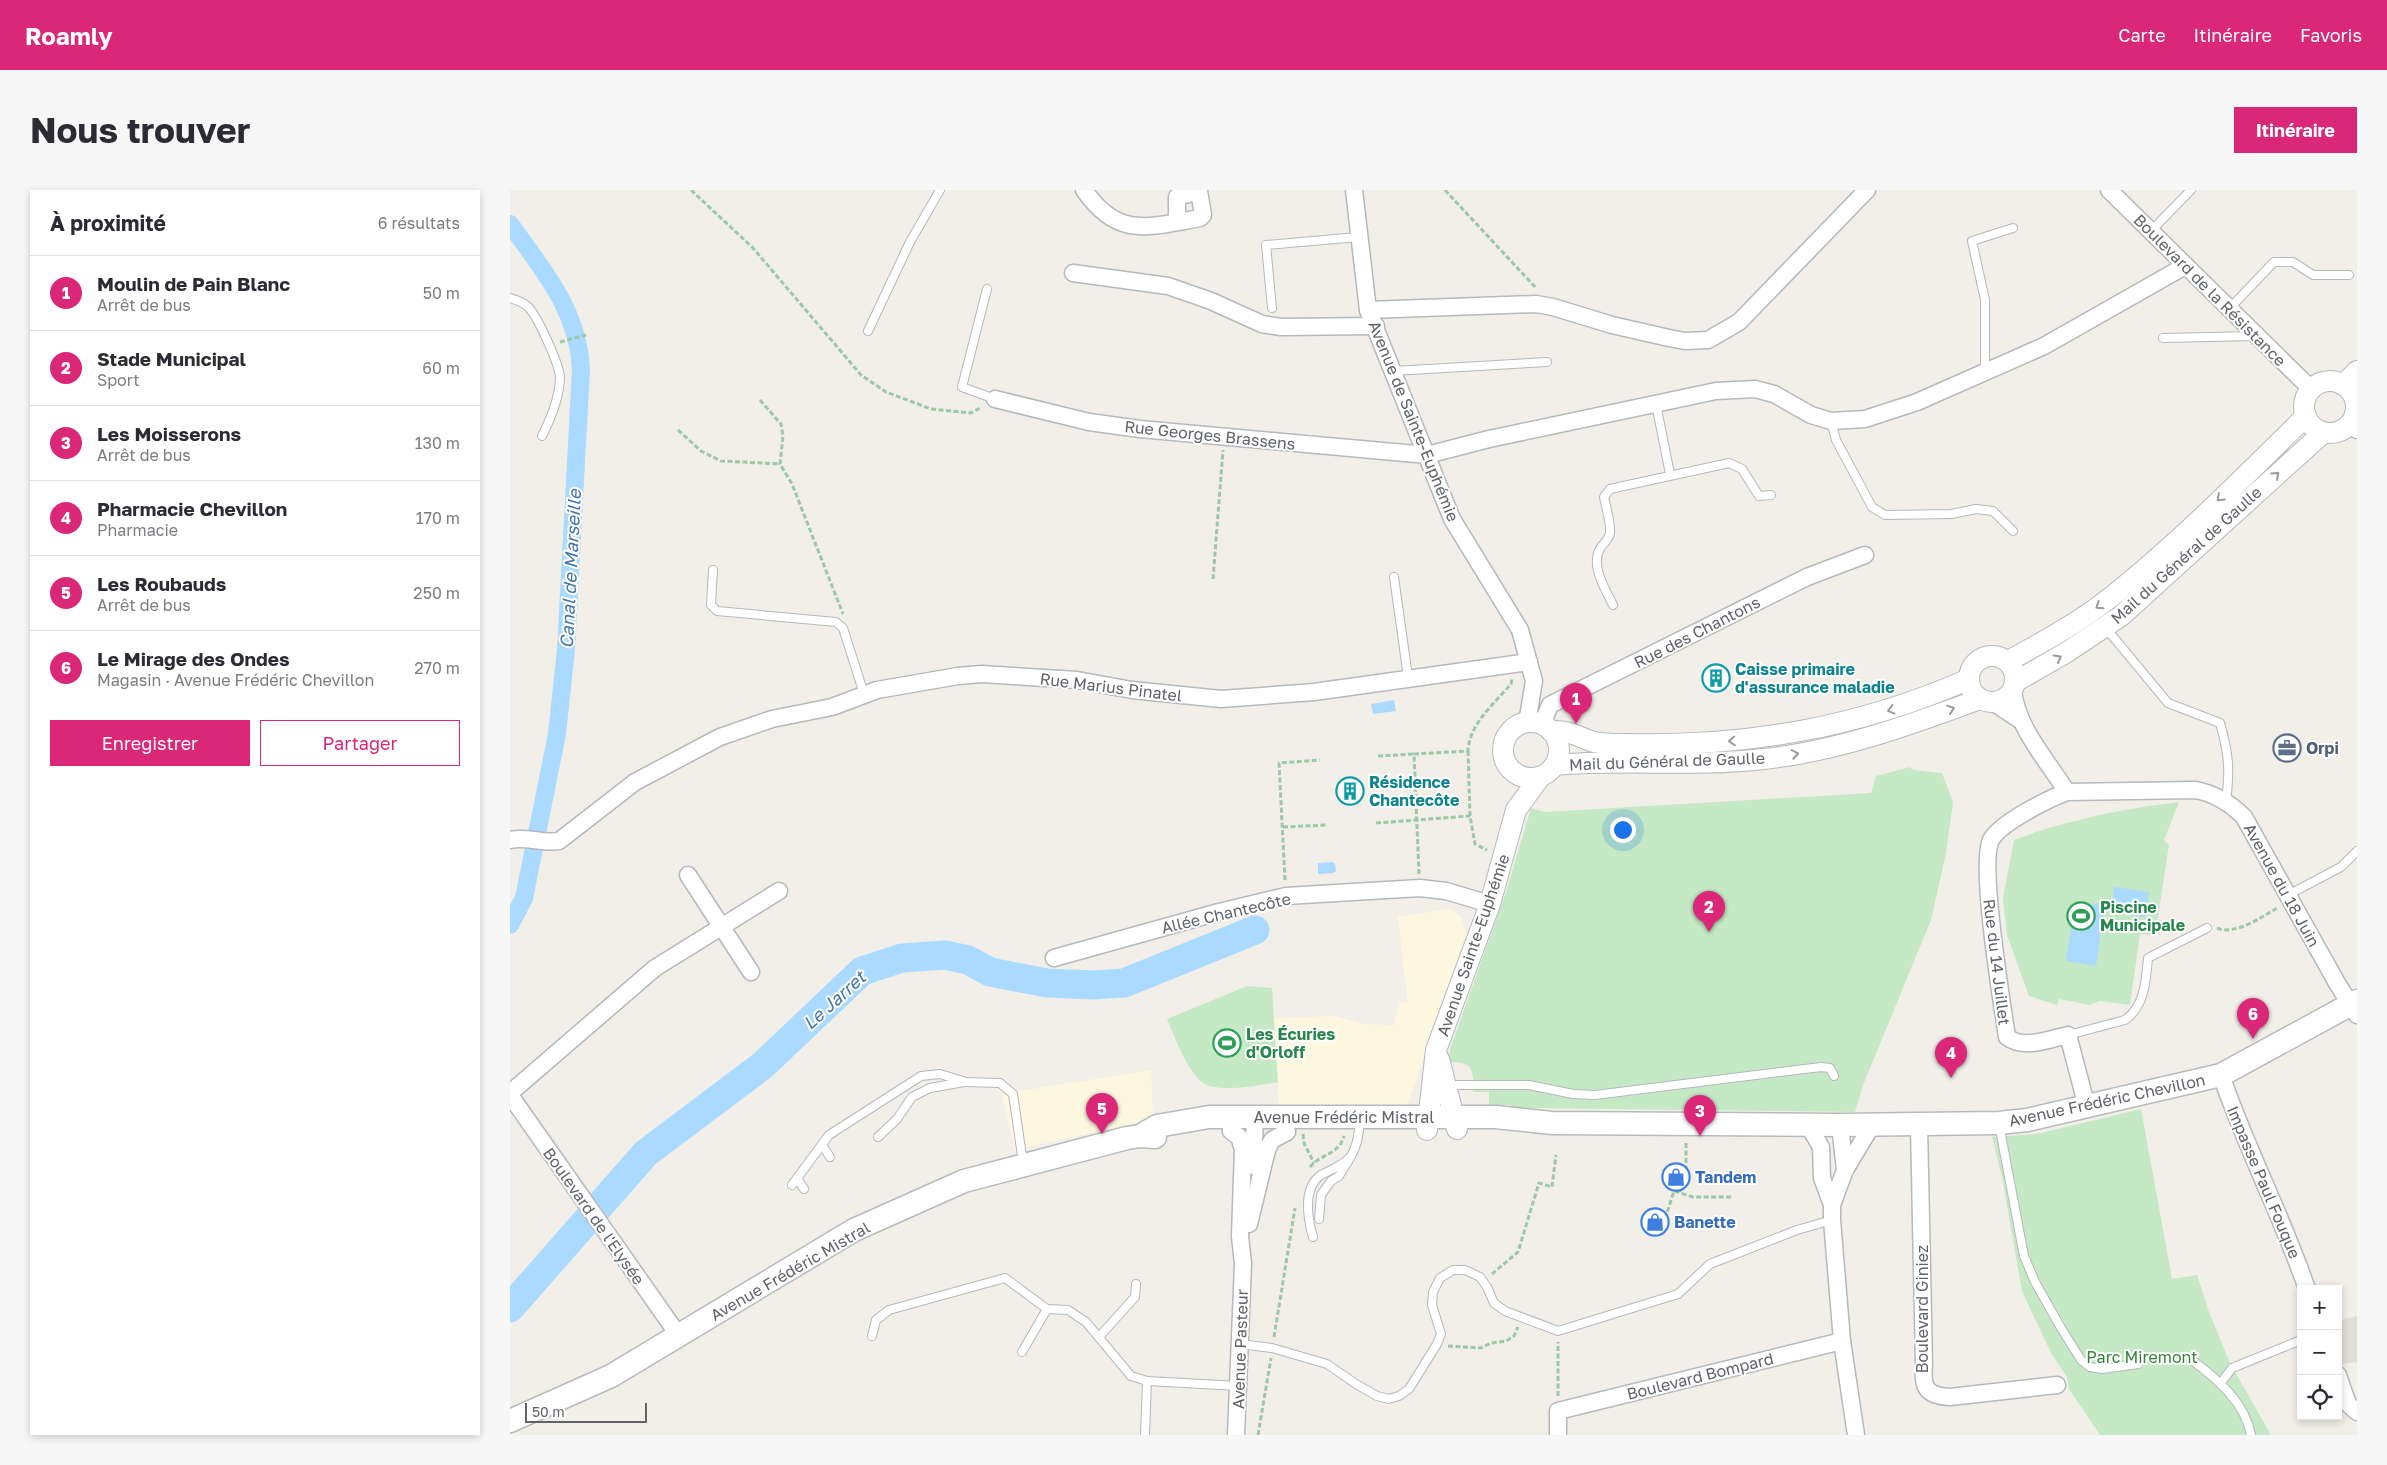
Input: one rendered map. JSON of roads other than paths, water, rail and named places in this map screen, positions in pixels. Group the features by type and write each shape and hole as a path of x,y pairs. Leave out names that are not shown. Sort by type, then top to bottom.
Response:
{"main road":[{"name":"Avenue Frédéric Chevillon","path":"1808,1125 1919,1125 1999,1123 2027,1120 2221,1076 2355,1007"},
{"name":"Avenue Frédéric Mistral","path":"1255,1124 1295,1131 1355,1126 1456,1123 1520,1118 1552,1123 1808,1125"},
{"name":"Avenue Frédéric Mistral","path":"510,1421 611,1376 854,1230 964,1181 1140,1136 1161,1138 1231,1124 1355,1126"}],"street":[{"path":"1084,190 1110,218 1119,223 1134,227 1177,222"},
{"name":"Avenue de Sainte-Euphémie","path":"1354,190 1368,310 1428,455 1452,519 1520,630 1522,662 1534,681 1540,726"},
{"path":"1368,310 1536,304 1553,307 1612,325 1669,338 1685,341 1708,340 1739,322 1867,190"},
{"name":"Boulevard de la Résistance","path":"2109,190 2311,389"},
{"path":"1428,455 1489,438 1716,392 1755,389 1774,394 1811,415 1831,421 1865,419 1917,402 2044,346 2185,266"},
{"path":"1072,273 1168,286 1211,301 1262,324 1280,328 1376,326"},
{"path":"2330,381 2353,388 2357,408 2354,427 2338,433 2323,433 2314,428 2306,416 2304,406 2305,399 2311,389 2322,382 2330,381"},
{"name":"Rue Georges Brassens","path":"995,399 1089,422 1140,429 1428,455"},
{"name":"Mail du Général de Gaulle","path":"2008,661 2049,638 2110,598 2174,542 2306,416"},
{"name":"Mail du Général de Gaulle","path":"2014,685 2121,616 2323,433"},
{"name":"Rue des Chantons","path":"1540,726 1550,705 1807,577 1865,555"},
{"path":"2020,720 1974,694 1969,679 1973,664 1979,659 1994,655 2008,661 2015,675 2014,705 2020,720 2067,792"},
{"name":"Rue Marius Pinatel","path":"515,839 550,843 559,841 635,782 720,737 772,719 832,707 864,694 949,677 982,674 1077,680 1132,690 1222,699 1314,692 1522,662"},
{"name":"Mail du Général de Gaulle","path":"1540,726 1566,730 1595,742 1624,744 1680,744 1763,739 1842,723 1899,708 1969,679"},
{"path":"1986,700 2005,698 2014,685"},
{"name":"Mail du Général de Gaulle","path":"1548,771 1583,763 1680,764 1764,759 1848,744 1986,700"},
{"path":"1518,725 1540,726 1559,747 1548,771 1525,777 1511,770 1503,754 1506,737 1518,725"},
{"name":"Avenue Sainte-Euphémie","path":"1427,1123 1438,1086 1436,1050 1490,904 1516,810 1511,770"},
{"name":"Avenue Sainte-Euphémie","path":"1516,810 1548,771"},
{"name":"Avenue du 18 Juin","path":"2067,792 2196,790 2208,793 2226,802 2244,817 2355,1007"},
{"name":"Rue du 14 Juillet","path":"2067,792 2043,801 1998,832 1991,840 1987,861 1987,882 2006,1037 2014,1043 2023,1044 2068,1035"},
{"path":"688,874 751,972"},
{"name":"Allée Chantecôte","path":"1054,958 1218,912 1286,896 1420,888 1446,891 1490,904"},
{"path":"510,1094 655,968 779,891"},
{"path":"2068,1035 2087,1107"},
{"name":"Impasse Paul Fouque","path":"2221,1076 2237,1121 2297,1258 2306,1285"},
{"name":"Avenue Sainte-Euphémie","path":"1438,1086 1456,1123"},
{"name":"Boulevard de l'Elysée","path":"510,1094 678,1336"},
{"name":"Avenue Pasteur","path":"1231,1124 1239,1137 1243,1149 1240,1236 1242,1264 1236,1435"},
{"name":"Avenue Pasteur","path":"1242,1264 1250,1213 1255,1124"},
{"path":"1808,1125 1821,1147 1822,1178 1832,1212 1842,1341 1856,1435"},
{"path":"1821,1147 1836,1125"},
{"path":"1836,1125 1845,1170"},
{"path":"1832,1212 1845,1170 1872,1125"},
{"name":"Boulevard Giniez","path":"1919,1125 1924,1364 1922,1381 1936,1397 2057,1385"},
{"name":"Avenue Pasteur","path":"1250,1213 1267,1150 1272,1140 1295,1131"},
{"name":"Boulevard Bompard","path":"1558,1435 1558,1411 1842,1341"},
{"path":"2342,1387 2348,1404 2357,1412"}],"lane":[{"path":"868,331 910,242 940,190"},
{"path":"2150,232 2191,190"},
{"path":"1985,372 1985,300 1972,241 2013,228"},
{"path":"1272,308 1266,245 1358,237"},
{"path":"2229,309 2274,262 2292,262 2313,275 2349,275"},
{"path":"987,288 962,387 995,399"},
{"path":"510,298 527,306 534,313 550,347 560,376 552,417 542,436"},
{"path":"2164,338 2257,336"},
{"path":"1393,371 1547,362"},
{"path":"1656,404 1670,474"},
{"path":"1831,421 1836,440 1872,507 1885,515 1951,514 1976,510 1993,511 2013,531"},
{"path":"1613,605 1602,581 1597,561 1599,549 1606,543 1610,532 1604,497 1610,488 1729,463 1742,468 1759,496 1771,495"},
{"path":"713,570 711,605 717,611 836,622 843,628 864,694"},
{"path":"1394,577 1408,677"},
{"path":"2105,627 2168,703 2220,723 2228,750 2226,802"},
{"path":"2289,897 2341,868 2357,851"},
{"path":"2068,1035 2125,1020 2132,1015 2145,989 2148,958 2207,928"},
{"path":"1438,1086 1529,1084 1573,1094 1595,1095 1821,1067 1830,1068 1834,1076"},
{"path":"792,1185 829,1135 920,1076 940,1074 966,1082"},
{"path":"878,1138 897,1120 912,1096 930,1088 966,1082 1000,1083 1013,1094 1023,1165"},
{"path":"1999,1123 2024,1256 2035,1282 2061,1328 2081,1360 2090,1367 2102,1370 2138,1364"},
{"path":"1318,1219 1321,1195 1331,1181 1339,1176 1351,1156 1355,1126"},
{"path":"822,1145 830,1157"},
{"path":"1313,1237 1307,1217 1312,1186 1318,1177 1351,1156"},
{"path":"797,1178 804,1189"},
{"path":"1240,1344 1272,1348 1327,1364 1377,1396 1389,1399 1399,1396 1409,1389 1438,1344 1441,1334 1432,1305 1433,1292 1440,1278 1453,1270 1465,1270 1480,1277 1484,1281 1494,1303 1505,1312 1558,1331 1678,1294 1710,1264 1797,1230 1832,1212"},
{"path":"872,1336 876,1320 889,1310 1005,1278 1047,1309 1068,1310 1086,1322 1131,1376 1147,1381 1239,1386"},
{"path":"1099,1337 1135,1297 1136,1284"},
{"path":"1022,1352 1047,1309"},
{"path":"2221,1383 2232,1368 2297,1342"},
{"path":"2192,1360 2221,1383 2247,1420 2251,1435"},
{"path":"1145,1435 1147,1381"}],"water":[{"path":"1394,700 1396,711 1373,714 1371,704"},
{"path":"1333,862 1336,871 1318,874 1318,863"},
{"path":"2114,887 2149,892 2146,917 2111,912"},
{"path":"2075,901 2105,906 2096,966 2066,961"}],"waterway":[{"name":"Canal de Marseille","path":"510,224 546,275 566,309 573,328 581,369 566,649 557,734 524,898 510,925"},
{"name":"Le Jarret","path":"510,1308 646,1153 763,1065 862,971 902,958 945,955 968,960 990,972 1047,983 1093,985 1124,983 1255,930"}],"place":[{"name":"Caisse primaire d'assurance maladie","path":"1716,678"},
{"name":"Moulin de Pain Blanc","path":"1576,724"},
{"name":"Orpi","path":"2287,748"},
{"name":"Résidence Chantecôte","path":"1350,791"},
{"name":"Piscine Municipale","path":"2081,916"},
{"name":"Stade Municipal","path":"1709,932"},
{"name":"Le Mirage des Ondes","path":"2253,1039"},
{"name":"Les Écuries d'Orloff","path":"1227,1043"},
{"name":"Pharmacie Chevillon","path":"1951,1078"},
{"name":"Les Roubauds","path":"1102,1134"},
{"name":"Les Moisserons","path":"1700,1136"},
{"name":"Tandem","path":"1676,1177"},
{"name":"Banette","path":"1655,1222"}],"park label":[{"name":"Parc Miremont","path":"2142,1357"}]}
